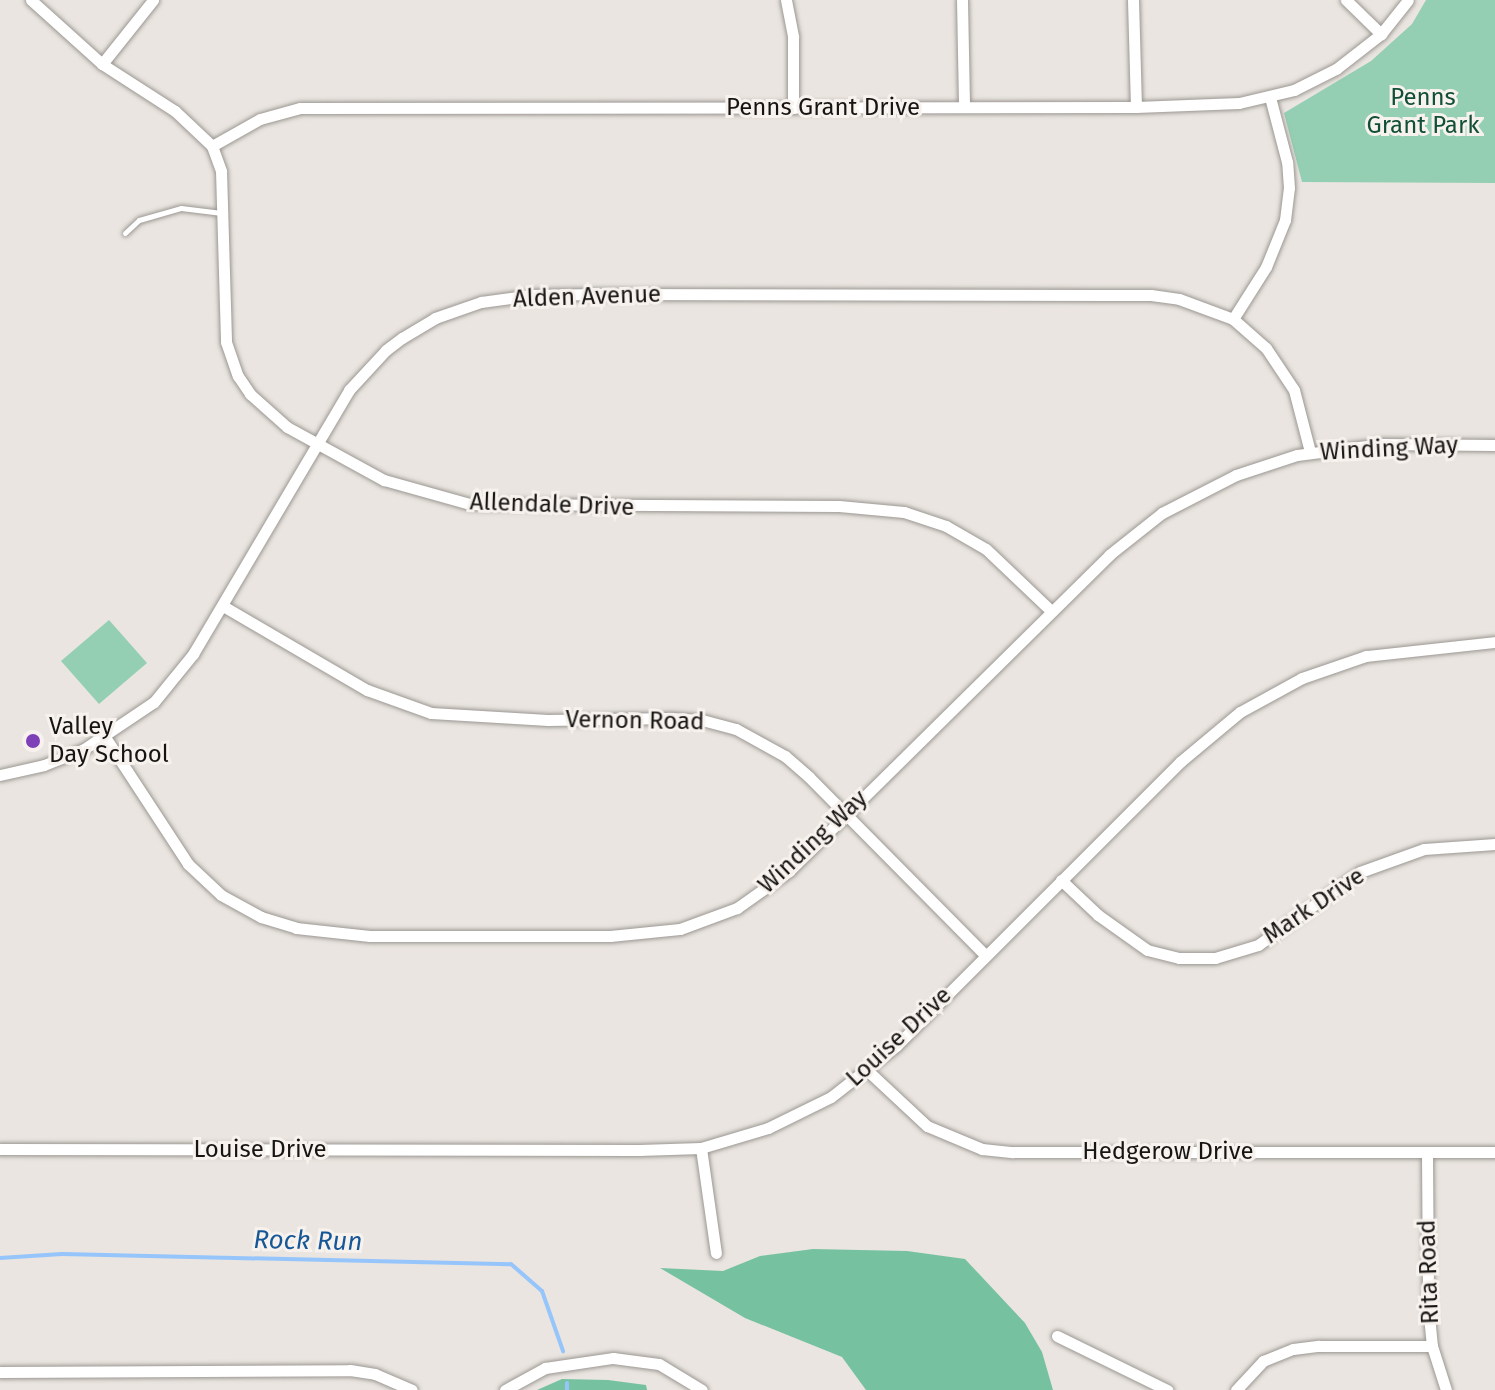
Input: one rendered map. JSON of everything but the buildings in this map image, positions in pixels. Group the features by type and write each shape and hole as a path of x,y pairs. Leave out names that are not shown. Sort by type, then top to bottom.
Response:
{"street":[{"path":"31,0 102,64 175,111 212,146"},
{"path":"102,64 153,0"},
{"path":"786,0 793,37 793,108"},
{"path":"962,0 964,107"},
{"path":"1133,0 1136,107"},
{"path":"1346,0 1381,34"},
{"name":"Penns Grant Drive","path":"212,146 260,119 300,108 1208,106 1270,97 1336,69 1381,34 1408,0"},
{"path":"1233,319 1266,267 1285,220 1289,188 1287,162 1270,97"},
{"name":"Allendale Drive","path":"212,146 221,171 223,318 234,367 250,394 267,412 315,443 384,480 470,504 839,506 904,512 946,526 986,549 1051,611"},
{"name":"Alden Avenue","path":"0,775 68,757 105,737 170,686 223,606 315,443 349,390 386,350 435,318 509,297 597,294 1151,295 1204,306 1233,319 1266,348 1286,373 1297,398 1310,452"},
{"name":"Winding Way","path":"105,737 165,833 202,878 221,895 261,917 327,933 610,936 680,929 725,914 764,891 1109,555 1162,513 1236,475 1310,452 1382,444 1495,445"},
{"name":"Vernon Road","path":"223,606 367,690 431,713 548,720 671,718 702,720 736,729 785,756 985,955"},
{"name":"Louise Drive","path":"0,1149 701,1148 799,1115 868,1071 1214,731 1275,690 1366,656 1495,642"},
{"name":"Mark Drive","path":"1061,880 1098,915 1147,950 1179,958 1215,958 1258,945 1346,878 1373,866 1424,849 1495,844"},
{"name":"Hedgerow Drive","path":"868,1071 927,1126 982,1149 1013,1152 1495,1152"},
{"path":"701,1148 716,1253"},
{"name":"Rita Road","path":"1427,1153 1428,1306 1432,1346 1446,1390"},
{"path":"1057,1336 1167,1390"},
{"path":"1236,1390 1263,1361 1293,1349 1319,1346 1432,1346"},
{"path":"505,1390 545,1368 613,1358 659,1364 702,1390"},
{"path":"0,1372 350,1370 375,1374 412,1390"}],"lane":[{"path":"125,233 139,220 181,208 223,213"}],"green space":[{"name":"Penns Grant Park","path":"1426,0 1495,0 1495,183 1302,182 1284,113 1371,61 1412,24"},
{"path":"109,620 147,663 99,704 61,661"},
{"path":"813,1249 907,1251 965,1259 1025,1323 1042,1352 1053,1390 866,1390 842,1357 745,1318 660,1268 723,1271 760,1256"},
{"path":"562,1379 608,1380 646,1385 647,1390 537,1390"}],"waterway":[{"name":"Rock Run","path":"0,1258 62,1254 511,1264 542,1291 563,1351"},
{"name":"Rock Run","path":"567,1383 567,1390"}],"place":[{"name":"Valley Day School","path":"33,741"}]}
